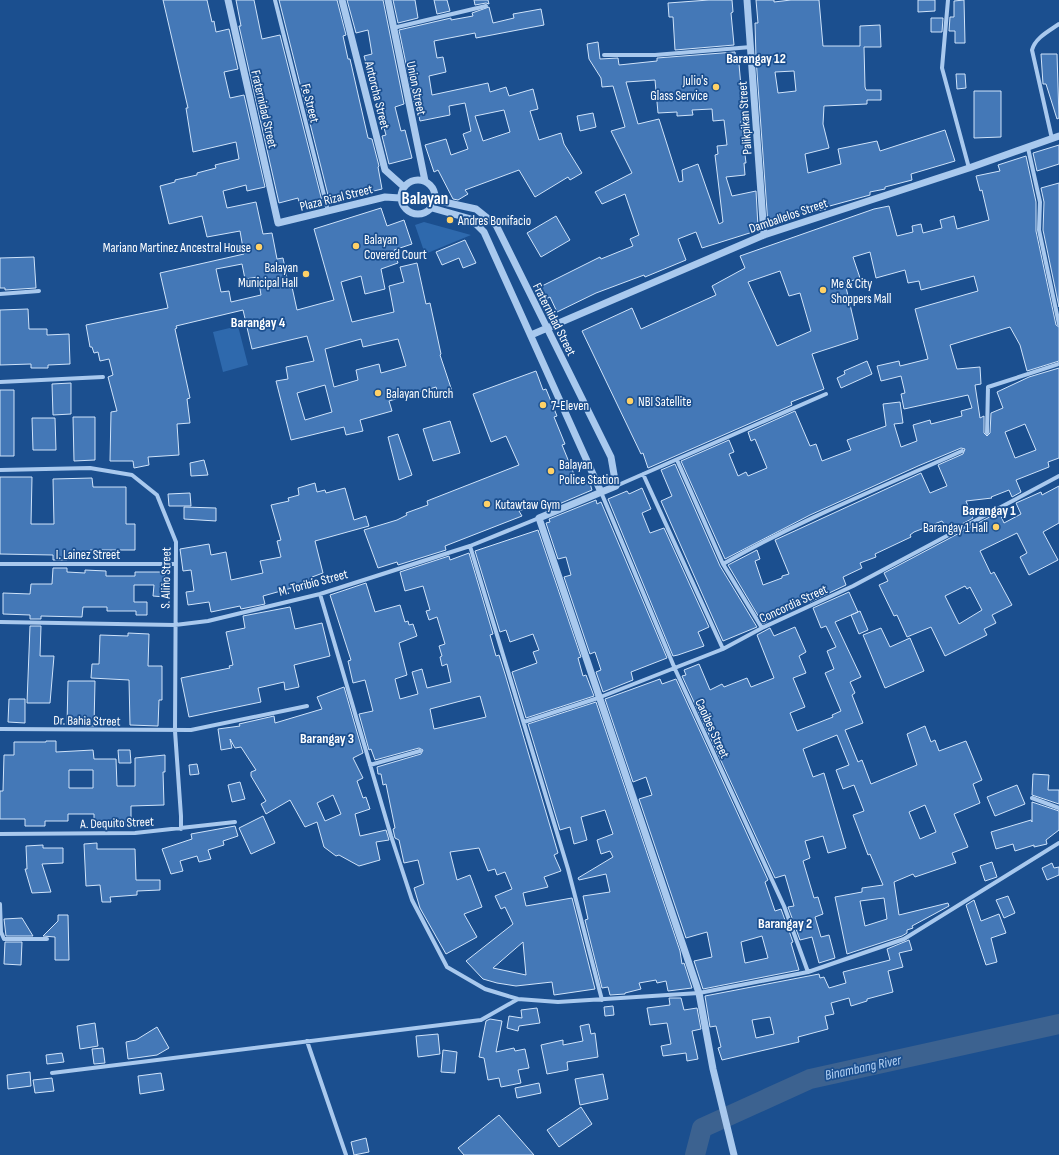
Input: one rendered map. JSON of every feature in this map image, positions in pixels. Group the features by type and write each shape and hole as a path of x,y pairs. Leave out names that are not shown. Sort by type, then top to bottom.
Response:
{"street":[{"name":"Fraternidad Street","path":"228,0 278,223"},
{"name":"Fe Street","path":"275,0 328,212"},
{"name":"Antorcha Street","path":"342,0 385,170 404,187"},
{"name":"Union Street","path":"388,0 425,181"},
{"name":"Palikpikan Street","path":"748,0 764,235"},
{"path":"948,0 942,68 969,168"},
{"path":"393,28 486,6"},
{"path":"1055,137 1032,50 1033,44 1037,40 1059,24"},
{"path":"604,55 655,55 751,47"},
{"name":"Damballelos Street","path":"531,335 546,327 764,235 969,168 1055,137"},
{"path":"1028,148 1040,202 1039,230 1059,324"},
{"path":"413,180 425,181 433,189 435,200 432,208 421,215 411,214 404,207 400,198 404,187 413,180"},
{"name":"Plaza Rizal Street","path":"278,223 386,197 400,198"},
{"name":"Fraternidad Street","path":"435,200 476,209 496,225 611,457 616,486"},
{"name":"Fraternidad Street","path":"432,208 471,219 484,232 601,492"},
{"path":"0,294 39,291"},
{"path":"987,433 988,387 1059,364"},
{"path":"0,382 104,376"},
{"path":"616,486 826,394"},
{"path":"723,564 790,529 962,451"},
{"path":"677,460 723,564 762,628"},
{"name":"S. Aliño Street","path":"0,470 90,468 132,474 157,495 176,542 175,730 181,829"},
{"path":"643,474 723,649"},
{"name":"Concordia Street","path":"524,722 598,698 723,649 762,628 852,586 1059,476"},
{"name":"M. Toribio Street","path":"0,622 175,625 208,621 320,594 470,546 616,486"},
{"name":"Caoibes Street","path":"601,492 675,669 784,906 808,972"},
{"path":"539,518 598,698 699,992 713,1069 733,1152"},
{"path":"470,546 568,869 602,1000"},
{"name":"I. Lainez Street","path":"0,564 176,564"},
{"path":"320,594 390,836 412,900 447,967 485,989 518,999 558,1002 602,1000 699,992 808,972 904,939 1059,843"},
{"name":"Dr. Bahia Street","path":"0,729 191,730 308,706"},
{"path":"370,765 420,751"},
{"path":"1032,798 1059,808"},
{"name":"A. Dequito Street","path":"0,834 135,833 235,822"},
{"path":"0,904 1,932 4,939 47,939"},
{"path":"52,1074 481,1020 518,999"},
{"path":"308,1041 346,1155"}],"shaded area":[{"path":"424,222 471,235 425,254 415,225"},
{"path":"238,326 248,365 223,372 213,332"}],"building":[{"path":"163,0 207,0 216,32 229,29 238,69 224,72 230,98 244,95 265,187 247,191 246,185 223,191 227,208 256,202 263,234 272,233 277,259 283,258 289,288 292,287 297,310 334,300 314,229 381,208 387,226 404,220 412,244 394,250 398,263 381,269 385,289 365,294 361,276 341,282 352,322 394,312 389,286 404,282 400,267 417,263 426,304 430,303 440,355 453,394 440,399 436,387 389,401 392,411 360,420 363,431 346,435 344,427 291,440 276,381 288,379 286,367 314,361 307,336 252,349 243,310 176,326 177,328 175,329 190,398 187,399 190,423 177,424 179,455 148,457 149,465 134,468 133,461 110,461 111,412 117,411 108,377 113,375 109,359 100,361 98,352 94,353 92,347 90,347 86,325 168,308 160,273 244,254 240,231 207,237 202,216 169,224 160,186 216,168 215,165 239,159 236,142 193,152 186,108 188,108","holes":["242,264 245,279 258,277 261,295 231,302 229,291 221,292 216,269","361,339 363,347 398,339 406,366 381,373 379,364 356,370 358,380 334,387 325,349","325,385 332,412 305,420 297,393"]},
{"path":"236,0 254,0 262,39 280,35 322,201 300,206 298,198 279,203 239,26 241,26"},
{"path":"279,0 337,0 346,35 343,36 348,59 350,59 368,138 372,139 379,166 382,189 333,201 333,198 329,199"},
{"path":"347,0 383,0 404,104 395,107 401,131 405,130 412,158 389,164 382,136 386,135 364,56 372,54 368,30 356,33"},
{"path":"393,0 415,0 418,18 398,23"},
{"path":"434,0 447,0 450,11 437,14"},
{"path":"474,0 488,0 489,4 486,3 475,5"},
{"path":"732,0 733,12 731,13 734,45 675,50 673,17 669,17 668,3"},
{"path":"756,0 774,0 774,2 791,0 819,0 823,46 860,46 860,26 880,25 881,47 864,47 865,87 866,90 881,90 881,100 867,100 867,104 824,106 823,124 829,148 805,154 808,173 841,164 838,149 877,141 880,151 945,130 955,161 911,174 912,180 885,187 885,189 870,192 870,195 826,207 826,209 783,218 784,221 768,225 756,58 755,23 758,23","holes":["794,71 796,91 778,93 775,72"]},
{"path":"918,0 935,0 935,11 918,12"},
{"path":"964,0 965,43 955,43 955,31 949,31 950,17 954,17 954,1"},
{"path":"489,7 493,23 514,18 513,14 541,9 544,25 476,38 475,33 434,41 437,58 443,57 446,72 429,76 432,95 488,83 490,92 506,87 509,96 533,89 538,109 530,111 539,140 561,133 564,144 582,173 570,180 568,177 535,197 519,170 465,190 468,194 458,200 453,199 438,170 434,172 425,145 446,139 451,155 468,149 463,134 471,131 465,103 449,106 450,115 420,121 416,101 414,102 399,30 451,18 451,20 473,16 472,13","holes":["504,110 510,132 483,141 475,116"]},
{"path":"931,18 943,18 942,32 931,32"},
{"path":"598,42 600,59 618,58 619,65 657,61 657,58 735,52 736,64 739,64 744,120 741,121 746,163 744,163 745,175 726,177 732,196 756,191 758,227 755,227 756,231 702,248 696,232 678,239 686,260 645,277 644,275 596,293 557,312 550,297 546,299 540,287 600,257 601,259 633,246 630,239 639,235 625,194 602,204 595,192 632,173 611,131 625,127 613,86 602,87 601,78 589,59 587,44","holes":["655,80 658,113 677,112 677,116 693,115 692,110 712,109 713,121 724,120 727,145 717,146 718,154 715,155 723,222 719,224 698,164 682,170 683,181 679,182 659,119 638,124 626,82"]},
{"path":"1041,54 1057,54 1059,118 1057,119 1046,84 1043,84"},
{"path":"956,74 965,74 966,88 957,89"},
{"path":"974,91 1001,91 1001,137 974,138"},
{"path":"593,113 596,127 580,131 577,116"},
{"path":"1059,145 1059,164 1037,171 1033,153"},
{"path":"1026,156 1036,202 1036,231 1056,325 1059,327 1059,361 1027,371 1020,345 1010,327 950,345 957,369 980,367 981,384 975,385 980,418 984,416 984,433 987,436 990,433 991,413 1003,408 997,392 1029,377 1059,368 1059,458 1048,462 1049,467 1016,480 1021,492 1012,497 1009,490 991,497 992,498 966,501 973,518 949,531 942,521 914,532 910,535 911,537 875,554 876,557 860,563 862,568 843,577 846,585 810,602 808,597 764,615 767,622 763,624 728,565 757,550 760,559 755,561 763,585 782,578 782,576 789,574 775,540 921,473 930,493 947,486 938,465 963,454 965,449 961,448 918,466 810,515 725,559 681,461 729,440 734,452 729,454 738,476 746,472 748,476 767,468 755,439 751,441 748,432 795,411 810,446 816,444 822,461 851,450 847,440 886,426 883,404 900,402 903,423 894,424 901,447 917,441 913,425 930,420 931,424 962,416 961,411 972,408 968,395 904,409 901,394 905,393 901,376 881,381 877,366 899,361 900,366 928,359 915,309 978,291 974,276 921,290 919,281 908,283 905,270 876,278 870,252 853,257 860,278 845,283 858,339 812,354 824,389 791,402 792,405 648,468 643,453 641,454 582,331 632,308 641,329 716,295 712,286 745,268 740,256 874,209 889,206 897,236 913,232 912,226 921,224 923,233 942,228 940,220 954,216 957,229 989,220 982,190 980,191 976,176 1000,171 998,165","holes":["780,271 789,296 800,293 811,331 777,346 748,282","1025,424 1036,450 1015,458 1005,432"]},
{"path":"1059,183 1059,307 1043,230 1044,202 1041,188"},
{"path":"556,216 570,240 541,257 527,233"},
{"path":"465,240 476,263 463,268 459,258 442,265 436,252"},
{"path":"34,257 36,288 5,290 5,288 0,288 0,258"},
{"path":"28,309 29,329 47,329 47,335 69,334 70,364 48,365 48,368 31,368 31,364 0,365 0,310"},
{"path":"867,361 872,374 841,388 837,378 845,374 844,371"},
{"path":"536,371 543,390 546,389 557,416 554,417 565,444 562,445 578,484 589,480 592,490 545,510 542,502 519,511 522,516 445,546 446,550 398,565 397,562 378,568 364,530 397,520 407,515 406,513 428,505 427,501 519,465 506,436 491,442 473,394"},
{"path":"71,383 71,414 53,415 52,384"},
{"path":"0,390 14,390 14,456 0,456"},
{"path":"73,417 95,417 95,460 74,461"},
{"path":"32,418 55,418 56,450 33,450"},
{"path":"450,421 460,453 433,461 423,429"},
{"path":"398,434 412,475 399,480 388,437"},
{"path":"204,460 208,475 191,476 190,463"},
{"path":"675,464 720,566 757,627 723,641 661,501 672,496 661,470"},
{"path":"0,477 32,477 31,524 54,524 53,479 92,478 93,487 126,487 126,524 135,524 135,550 90,550 89,556 67,556 67,560 53,560 53,555 0,554"},
{"path":"315,483 317,492 325,490 326,493 345,488 354,520 366,516 369,526 315,541 323,573 312,577 313,582 263,596 265,604 241,609 240,606 211,612 209,602 188,605 186,592 194,591 191,570 183,571 180,549 209,544 211,555 226,552 231,580 263,573 260,561 281,557 277,541 281,540 271,505 289,501 288,498 299,495 298,488"},
{"path":"1059,486 1059,523 1043,532 1058,560 1029,575 1020,557 1027,553 1017,533 980,551 991,574 994,572 1012,605 992,615 996,623 984,629 987,635 945,656 931,627 907,637 897,615 894,616 879,585 888,581 884,573 999,512 1004,523 1021,514 1016,503 1041,492 1042,495","holes":["965,586 967,589 970,587 982,610 959,624 945,596"]},
{"path":"642,488 651,509 642,513 650,533 664,528 709,627 698,632 704,646 673,656 608,499 627,491 629,494"},
{"path":"190,493 191,506 169,506 168,494"},
{"path":"596,500 597,504 601,502 667,658 631,672 633,680 603,692 596,672 601,670 595,652 590,654 564,577 571,575 566,557 558,559 546,523 550,522 549,519"},
{"path":"184,507 216,508 216,521 184,519"},
{"path":"538,530 581,657 578,658 583,676 586,675 594,696 526,718 512,672 537,663 533,652 539,650 533,634 510,642 506,630 500,632 475,551"},
{"path":"469,553 493,634 490,635 496,656 499,655 505,674 558,853 554,855 561,871 544,877 548,887 523,893 526,906 572,898 595,989 554,995 552,982 516,986 497,983 483,979 466,961 513,924 505,907 501,909 495,896 512,889 505,872 497,875 495,869 488,871 479,848 450,852 457,880 470,875 482,907 464,914 477,937 446,954 420,908 414,888 424,884 418,860 404,863 399,840 395,838 393,829 395,828 386,784 383,785 381,774 378,774 377,767 421,754 423,750 419,748 375,760 371,749 369,750 359,714 373,711 365,680 353,683 348,661 351,660 330,595 366,583 375,612 400,605 405,622 408,621 409,625 413,624 417,636 399,643 407,675 395,679 400,699 418,694 412,672 422,669 427,688 451,682 447,664 442,666 440,657 442,656 439,646 445,644 437,617 429,620 426,611 430,610 423,586 405,591 400,572 449,556 450,560","holes":["480,696 486,717 434,729 430,709","523,942 526,975 493,968"]},
{"path":"53,568 67,568 67,572 85,573 85,570 106,571 106,576 135,576 135,572 164,572 165,597 153,596 154,585 134,585 134,602 147,602 147,615 136,615 136,611 107,611 107,607 83,607 82,617 41,616 41,619 30,619 30,615 3,614 3,593 30,594 31,584 52,584"},
{"path":"849,592 858,612 835,622 861,677 850,682 855,693 852,695 863,723 845,730 858,762 862,760 871,784 917,765 907,734 925,726 931,742 935,740 939,751 966,741 982,780 973,784 980,803 954,814 968,847 952,853 956,863 915,877 913,874 894,882 899,915 948,903 949,906 912,926 913,928 907,930 907,933 902,936 847,954 835,897 862,892 862,888 883,885 870,854 868,855 853,815 864,811 854,785 843,789 836,770 849,765 837,735 803,749 813,777 824,773 846,848 828,853 823,836 805,841 810,858 803,861 814,898 818,897 823,914 815,917 821,937 829,935 835,958 819,963 812,937 800,940 788,907 794,906 785,875 775,878 682,676 686,675 684,670 699,664 710,690 722,684 724,687 747,678 751,687 774,678 757,635 770,628 774,636 795,627 806,652 799,656 806,673 793,678 805,707 790,713 797,731 833,717 832,715 841,711 825,673 834,669 827,651 836,647 826,626 821,628 813,608","holes":["925,805 936,832 920,839 909,812","884,898 887,919 865,926 860,901"]},
{"path":"290,607 295,629 322,623 330,656 294,665 299,687 285,690 284,682 258,688 261,702 189,717 181,678 230,668 229,666 233,665 226,632 245,628 243,616"},
{"path":"860,611 868,630 859,634 851,615"},
{"path":"30,626 41,626 40,656 54,656 50,703 27,703"},
{"path":"881,628 890,647 910,638 924,671 885,688 863,635"},
{"path":"128,633 149,634 148,666 162,666 162,700 159,700 158,726 130,725 129,680 91,678 92,664 99,664 100,635 128,636"},
{"path":"660,679 662,684 676,679 768,880 765,882 775,911 781,909 793,942 791,943 799,970 703,989 694,961 712,957 707,932 686,938 639,799 652,795 646,777 633,782 605,699","holes":["762,936 768,958 745,963 741,942"]},
{"path":"68,681 95,681 94,726 67,725"},
{"path":"344,687 363,753 353,758 363,778 357,781 363,798 366,797 370,809 355,814 360,836 386,830 389,840 376,842 380,860 359,866 339,855 336,856 324,847 317,822 305,827 290,800 266,814 261,804 266,801 251,776 251,772 256,770 241,747 235,748 230,739 232,748 221,750 218,729 240,726 239,724 274,716 275,723 322,709 317,697","holes":["333,795 341,814 325,821 317,803"]},
{"path":"9,699 25,699 25,723 8,722"},
{"path":"596,702 680,951 682,964 684,963 692,988 668,991 666,981 657,983 656,980 639,983 641,989 625,994 610,995 608,987 602,988 585,920 588,919 583,896 610,892 606,874 579,880 578,878 613,857 610,851 601,854 597,840 613,834 605,810 581,817 587,840 574,844 570,827 560,830 528,724"},
{"path":"56,741 56,752 93,750 94,759 116,759 117,786 135,786 135,758 165,755 165,772 163,772 164,805 131,806 131,824 116,826 94,826 94,814 68,814 68,821 45,821 45,826 25,826 25,819 0,819 0,791 3,791 4,755 14,755 14,742","holes":["69,770 93,770 93,788 69,788"]},
{"path":"118,750 130,750 131,763 119,763"},
{"path":"197,764 199,774 190,775 189,765"},
{"path":"1033,774 1049,775 1048,790 1059,790 1059,804 1032,795"},
{"path":"240,782 245,799 232,802 228,785"},
{"path":"1017,785 1025,804 995,816 987,797"},
{"path":"1032,802 1059,811 1059,830 1046,840 1047,844 1034,847 1034,845 1015,851 1013,844 996,849 991,832 1031,820 1032,822"},
{"path":"263,816 275,843 251,854 239,828"},
{"path":"235,826 238,836 223,841 224,845 208,850 211,859 199,862 197,856 180,861 183,871 171,874 162,849 192,839 191,834"},
{"path":"97,843 97,849 135,849 136,880 160,880 160,890 137,891 137,895 110,897 111,902 102,902 100,885 86,886 84,844"},
{"path":"43,845 43,848 63,848 63,863 42,864 51,892 32,893 25,869 27,869 26,846"},
{"path":"992,862 997,877 985,881 980,866"},
{"path":"1052,863 1054,868 1059,867 1059,875 1047,880 1042,868"},
{"path":"1008,896 1015,913 1004,918 996,900"},
{"path":"974,900 981,921 999,914 1006,933 991,938 997,962 986,965 966,905"},
{"path":"58,915 68,915 69,960 55,960 55,937 43,936 58,921"},
{"path":"22,918 33,936 6,936 4,919"},
{"path":"909,940 912,950 899,953 903,967 888,971 893,992 867,999 867,1001 851,1006 849,998 831,1003 834,1014 825,1016 828,1029 798,1037 799,1042 722,1060 718,1048 721,1047 716,1026 710,1027 705,996 819,974 820,978 824,977 829,988 846,983 843,972 890,960 887,949","holes":["770,1017 774,1034 756,1038 752,1020"]},
{"path":"5,942 22,942 21,965 4,964"},
{"path":"669,998 681,998 684,1010 697,1008 701,1029 692,1031 698,1059 687,1061 686,1053 663,1056 661,1046 671,1044 667,1023 650,1025 647,1008 670,1005"},
{"path":"613,1006 614,1015 605,1016 604,1007"},
{"path":"537,1008 540,1023 519,1026 518,1031 507,1028 509,1016 522,1018 521,1010"},
{"path":"490,1019 502,1021 496,1052 514,1048 515,1051 525,1049 529,1068 518,1070 521,1083 501,1087 499,1078 488,1080 484,1058 479,1057 486,1021"},
{"path":"95,1023 98,1046 80,1049 77,1026"},
{"path":"589,1024 591,1034 595,1033 598,1057 567,1062 568,1070 547,1074 541,1045 563,1040 563,1045 583,1041 580,1026"},
{"path":"157,1027 169,1048 157,1055 128,1059 126,1042 136,1040"},
{"path":"438,1034 440,1054 418,1057 416,1036"},
{"path":"103,1048 105,1063 94,1064 92,1049"},
{"path":"443,1050 457,1052 455,1073 441,1072"},
{"path":"62,1053 64,1062 47,1064 46,1055"},
{"path":"30,1072 31,1086 8,1089 7,1075"},
{"path":"161,1073 164,1090 140,1094 138,1076"},
{"path":"603,1074 608,1099 580,1105 575,1079"},
{"path":"52,1078 54,1091 35,1093 33,1080"},
{"path":"539,1083 541,1093 517,1098 515,1088"},
{"path":"581,1107 592,1124 559,1147 547,1130"},
{"path":"499,1115 534,1155 464,1155 458,1148"},
{"path":"366,1138 369,1152 354,1155 351,1142"}],"waterway":[{"name":"Binambang River","path":"695,1155 702,1128 810,1079 1059,1024"}],"place":[{"name":"Julio's Glass Service","path":"716,87"},
{"name":"Andres Bonifacio","path":"450,220"},
{"name":"Balayan Covered Court","path":"356,246"},
{"name":"Mariano Martinez Ancestral House","path":"259,247"},
{"name":"Balayan Municipal Hall","path":"306,274"},
{"name":"Me & City Shoppers Mall","path":"823,290"},
{"name":"Balayan Church","path":"378,393"},
{"name":"NBI Satellite","path":"630,401"},
{"name":"7-Eleven","path":"543,405"},
{"name":"Balayan Police Station","path":"551,471"},
{"name":"Kutawtaw Gym","path":"487,504"},
{"name":"Barangay 1 Hall","path":"996,527"}],"district":[{"name":"Barangay 12","path":"756,58"},
{"name":"Balayan","path":"425,198"},
{"name":"Barangay 4","path":"258,322"},
{"name":"Barangay 1","path":"989,510"},
{"name":"Barangay 3","path":"327,738"},
{"name":"Barangay 2","path":"785,923"}]}
